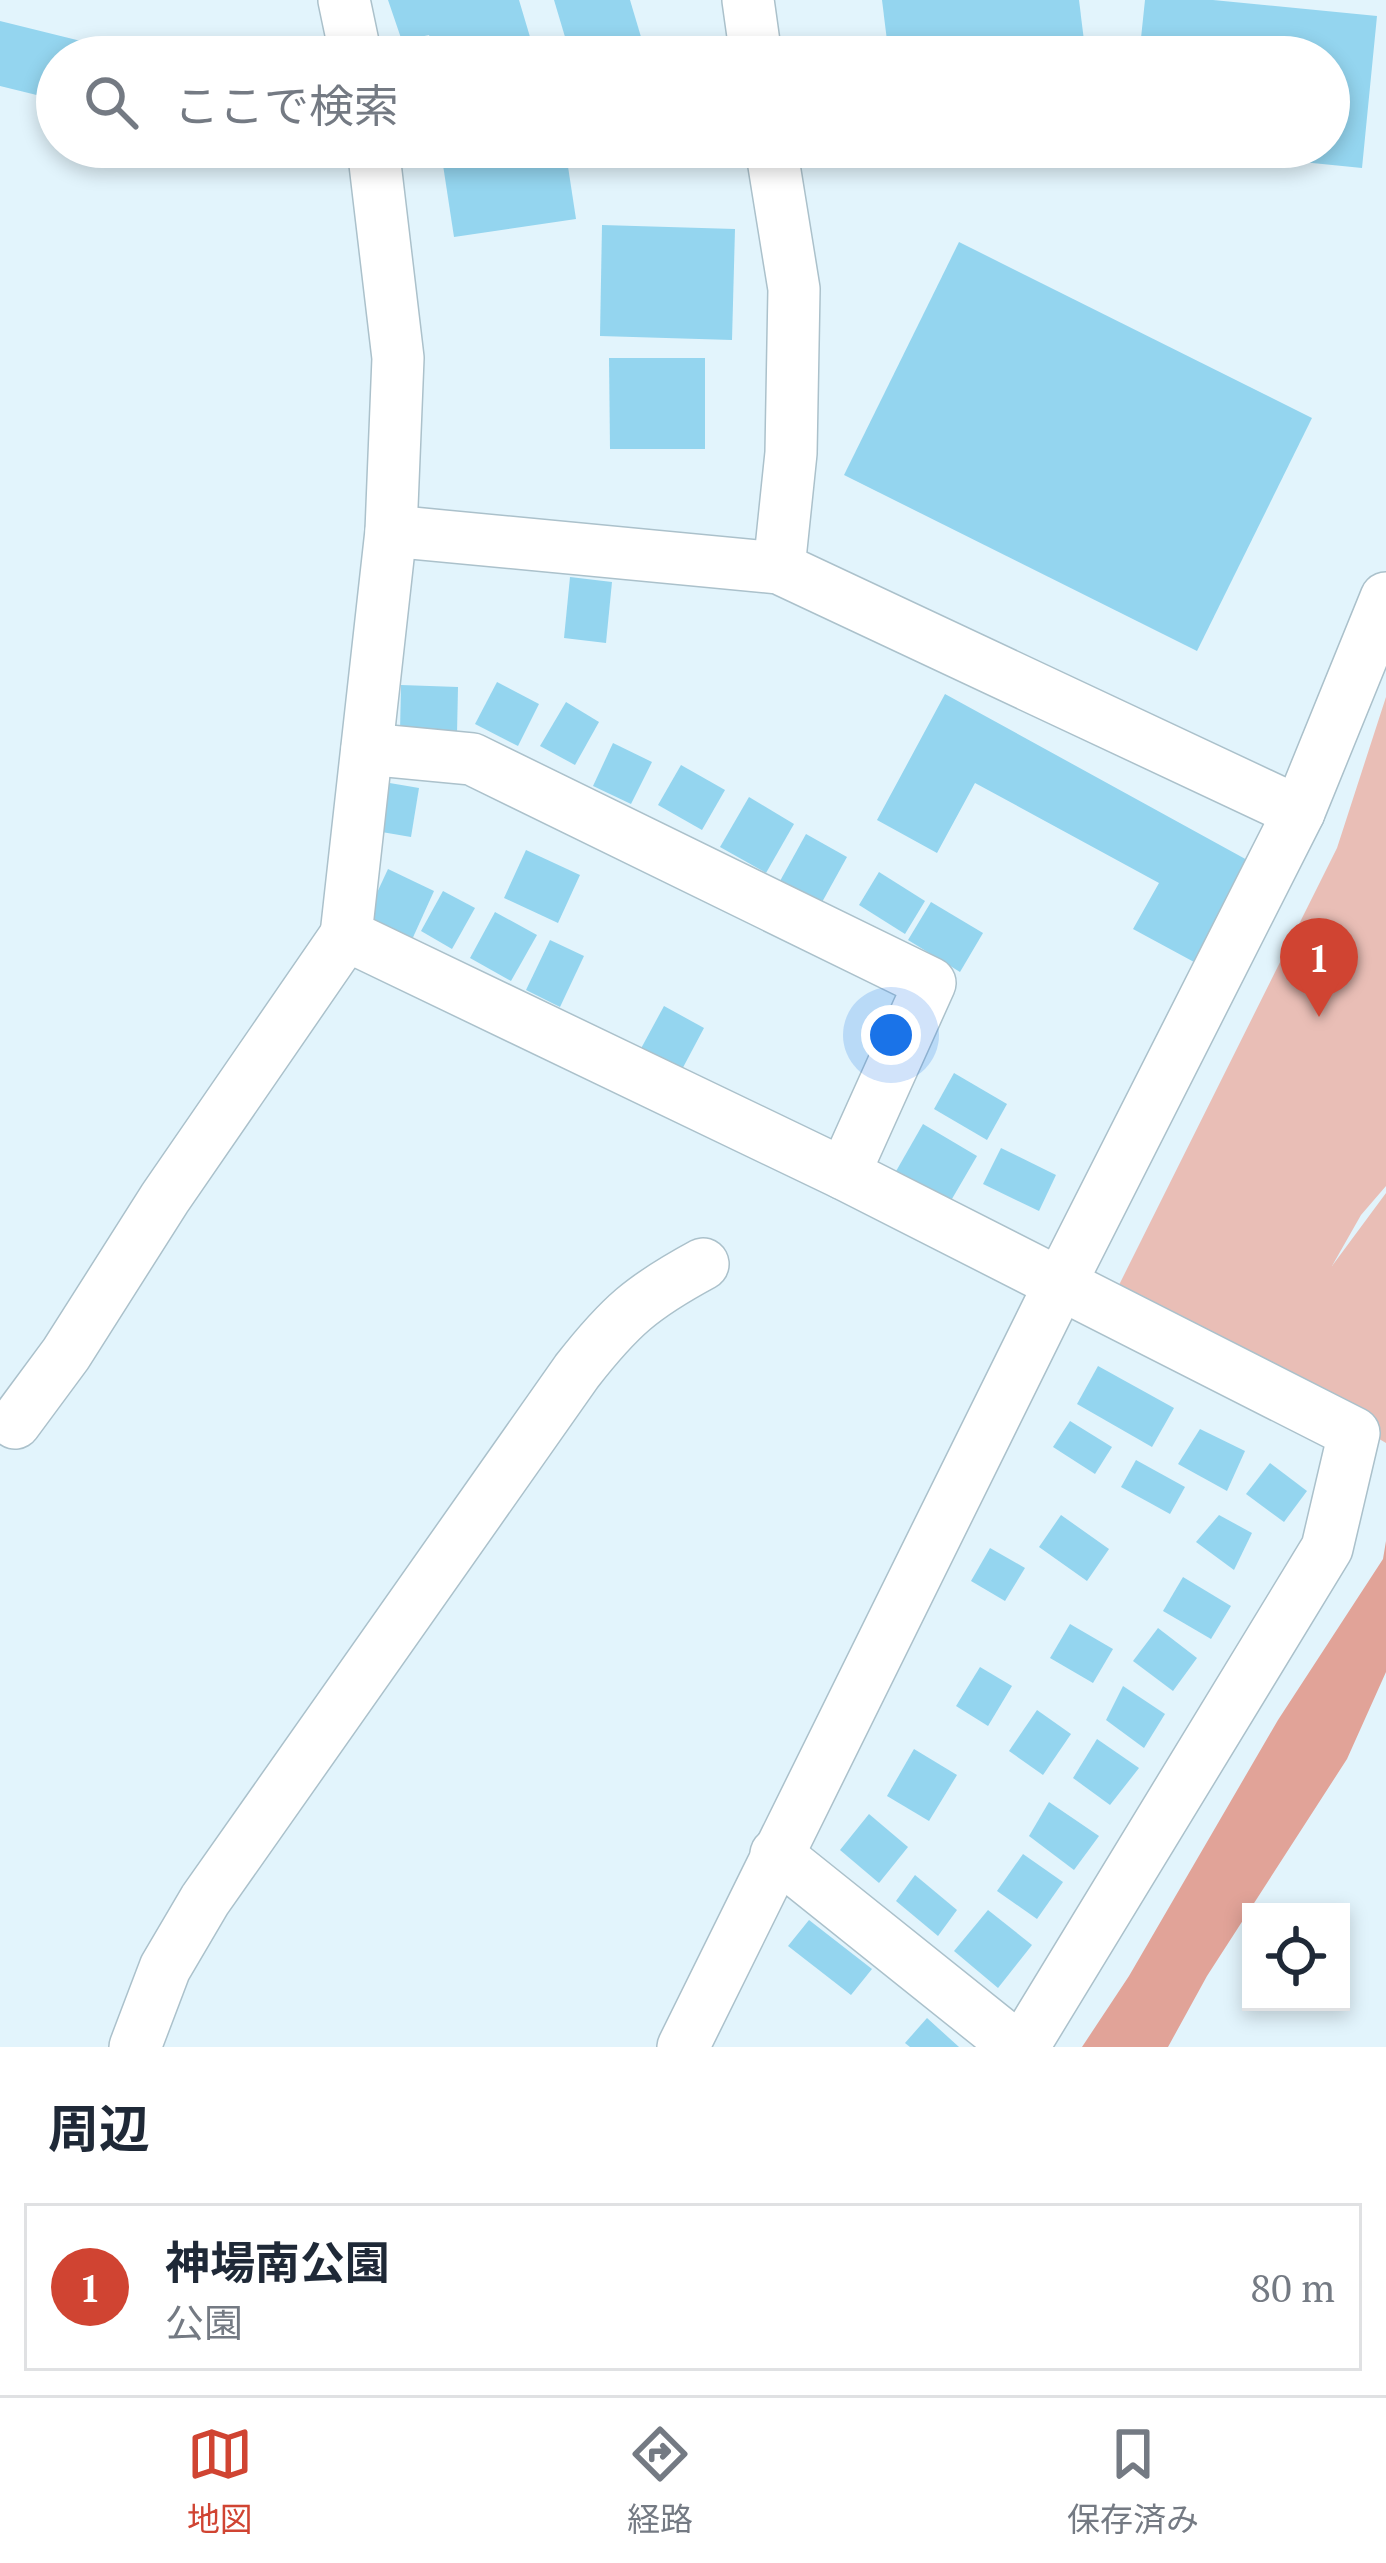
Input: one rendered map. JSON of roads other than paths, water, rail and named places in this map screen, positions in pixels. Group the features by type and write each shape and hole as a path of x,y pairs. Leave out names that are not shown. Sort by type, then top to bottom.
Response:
{"street":[{"path":"344,0 352,36"},
{"path":"748,0 754,36"},
{"path":"15,1423 346,935 391,531 398,358 375,168"},
{"path":"774,168 794,289 791,453 779,568"},
{"path":"391,531 779,568 1298,812"},
{"path":"683,2047 1298,812 1386,598"},
{"path":"367,749 472,759 930,983 844,1174"},
{"path":"346,935 844,1174 1354,1432 1327,1548 1020,2047 776,1854"},
{"path":"135,2047 165,1967 205,1900 577,1371 615,1322 648,1294 703,1264"}],"place":[{"name":"神場南公園","path":"1319,1017"}]}
